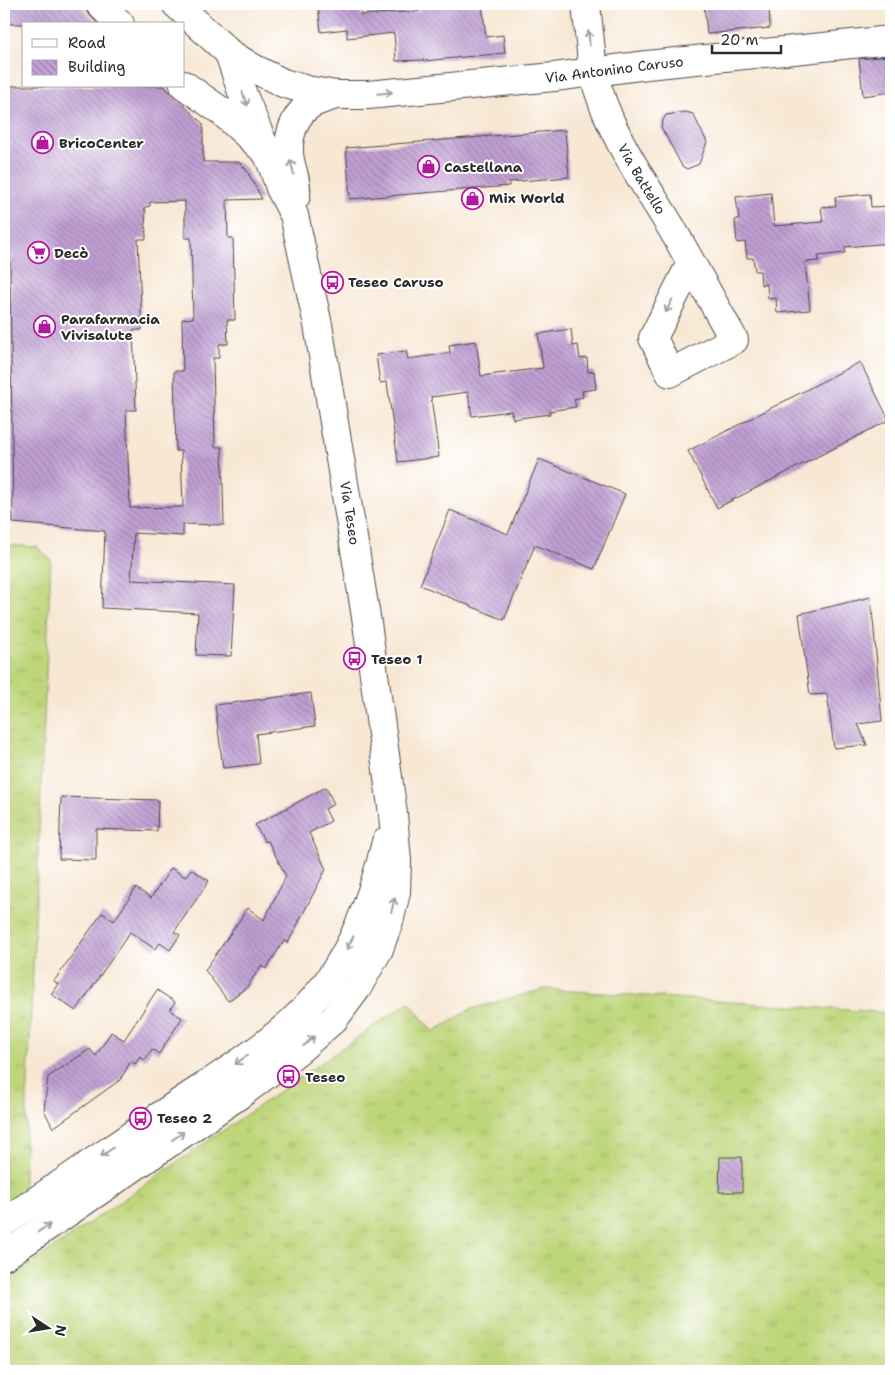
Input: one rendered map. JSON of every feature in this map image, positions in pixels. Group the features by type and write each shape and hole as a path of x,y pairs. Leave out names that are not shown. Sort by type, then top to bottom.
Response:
{"main road":[{"path":"100,4 118,22"},
{"path":"176,4 229,53 253,68 283,83 307,90 336,95"},
{"name":"Via Battello","path":"586,4 593,71 599,97 620,143 691,263 734,340 670,372 652,338 691,263"},
{"name":"Via Antonino Caruso","path":"336,95 368,95 554,77 593,71 891,40"},
{"path":"229,53 243,95 280,188 294,215"},
{"path":"185,86 221,111 268,154"},
{"path":"294,215 297,187 289,153 294,124 299,114 308,106 336,95"},
{"name":"Via Teseo","path":"4,1256 242,1093 300,1049 334,1019 357,988 379,950 390,918 396,884 397,861 393,814 367,623 318,325 294,215"},
{"path":"4,1222 227,1070 272,1038 300,1014 326,985 343,958 362,918 377,878 393,814"}],"green space":[{"path":"4,545 37,547 51,560 23,1195 4,1209"},
{"path":"544,989 891,1013 891,1371 4,1371 4,1282 409,1002 433,1032 471,1009"}],"building":[{"path":"7,4 79,4 96,22 22,22 22,24 7,24"},
{"path":"318,4 360,4 361,15 420,11 419,7 482,4 486,37 503,35 505,53 424,61 396,61 394,33 347,38 347,29 321,32"},
{"path":"769,4 770,28 707,34 704,5"},
{"path":"888,56 891,92 863,96 859,59"},
{"path":"8,86 22,86 22,88 166,88 203,124 203,162 239,162 246,169 262,199 227,200 228,238 233,238 235,320 227,320 228,344 219,344 219,358 213,358 215,447 222,447 224,525 183,524 183,536 134,533 131,580 235,585 231,656 196,655 198,613 102,608 105,531 13,523","holes":["185,201 185,238 191,238 193,318 182,319 183,371 174,371 176,451 181,451 183,507 130,508 126,410 136,410 133,330 142,330 138,239 146,239 145,207 150,206 150,202"]},
{"path":"686,112 693,114 707,142 699,164 687,169 682,166 661,127 666,115"},
{"name":"Castellana","path":"565,130 569,177 509,182 509,186 350,199 346,148"},
{"path":"771,193 774,226 823,222 821,207 836,206 835,197 870,194 871,207 891,206 891,243 845,247 845,253 818,256 819,261 805,262 810,310 777,313 776,298 768,299 767,284 761,285 760,271 755,271 753,258 747,258 745,242 737,243 735,220 739,219 736,197"},
{"path":"571,329 573,346 578,345 580,359 587,358 588,372 594,371 596,389 582,391 583,397 574,399 576,407 549,411 550,414 513,419 511,411 472,416 468,392 431,397 439,457 398,462 387,382 380,383 376,355 406,351 408,359 450,353 449,345 476,341 481,376 543,368 538,334"},
{"path":"860,362 889,420 717,508 688,451"},
{"path":"539,459 625,494 594,569 535,545 504,620 420,585 450,510 508,534"},
{"path":"871,597 882,721 858,724 867,745 834,748 827,694 810,695 799,614"},
{"path":"311,693 315,726 256,734 259,764 223,768 215,705"},
{"path":"326,787 334,804 325,809 331,821 309,833 326,869 288,943 284,941 266,969 261,966 247,987 228,1001 205,970 248,908 264,920 286,876 268,841 265,842 255,825"},
{"path":"61,797 158,800 157,831 96,829 96,860 59,859"},
{"path":"171,868 185,877 191,869 209,881 174,932 180,935 170,950 160,943 155,949 130,932 76,1011 51,994 58,984 54,981 102,913 114,921 136,888 151,898"},
{"path":"157,990 175,1002 170,1010 182,1018 159,1054 152,1049 145,1060 140,1057 135,1064 131,1061 120,1080 53,1128 44,1110 48,1077 90,1049 96,1056 111,1032 124,1040"},
{"path":"720,1157 742,1157 742,1192 719,1192"}],"place":[{"name":"BricoCenter","path":"43,143"},
{"name":"Castellana","path":"428,167"},
{"name":"Mix World","path":"473,198"},
{"name":"Decò","path":"38,253"},
{"name":"Teseo Caruso","path":"332,282"},
{"name":"Parafarmacia Vivisalute","path":"45,327"},
{"name":"Teseo 1","path":"355,659"},
{"name":"Teseo","path":"289,1077"},
{"name":"Teseo 2","path":"141,1118"}]}
